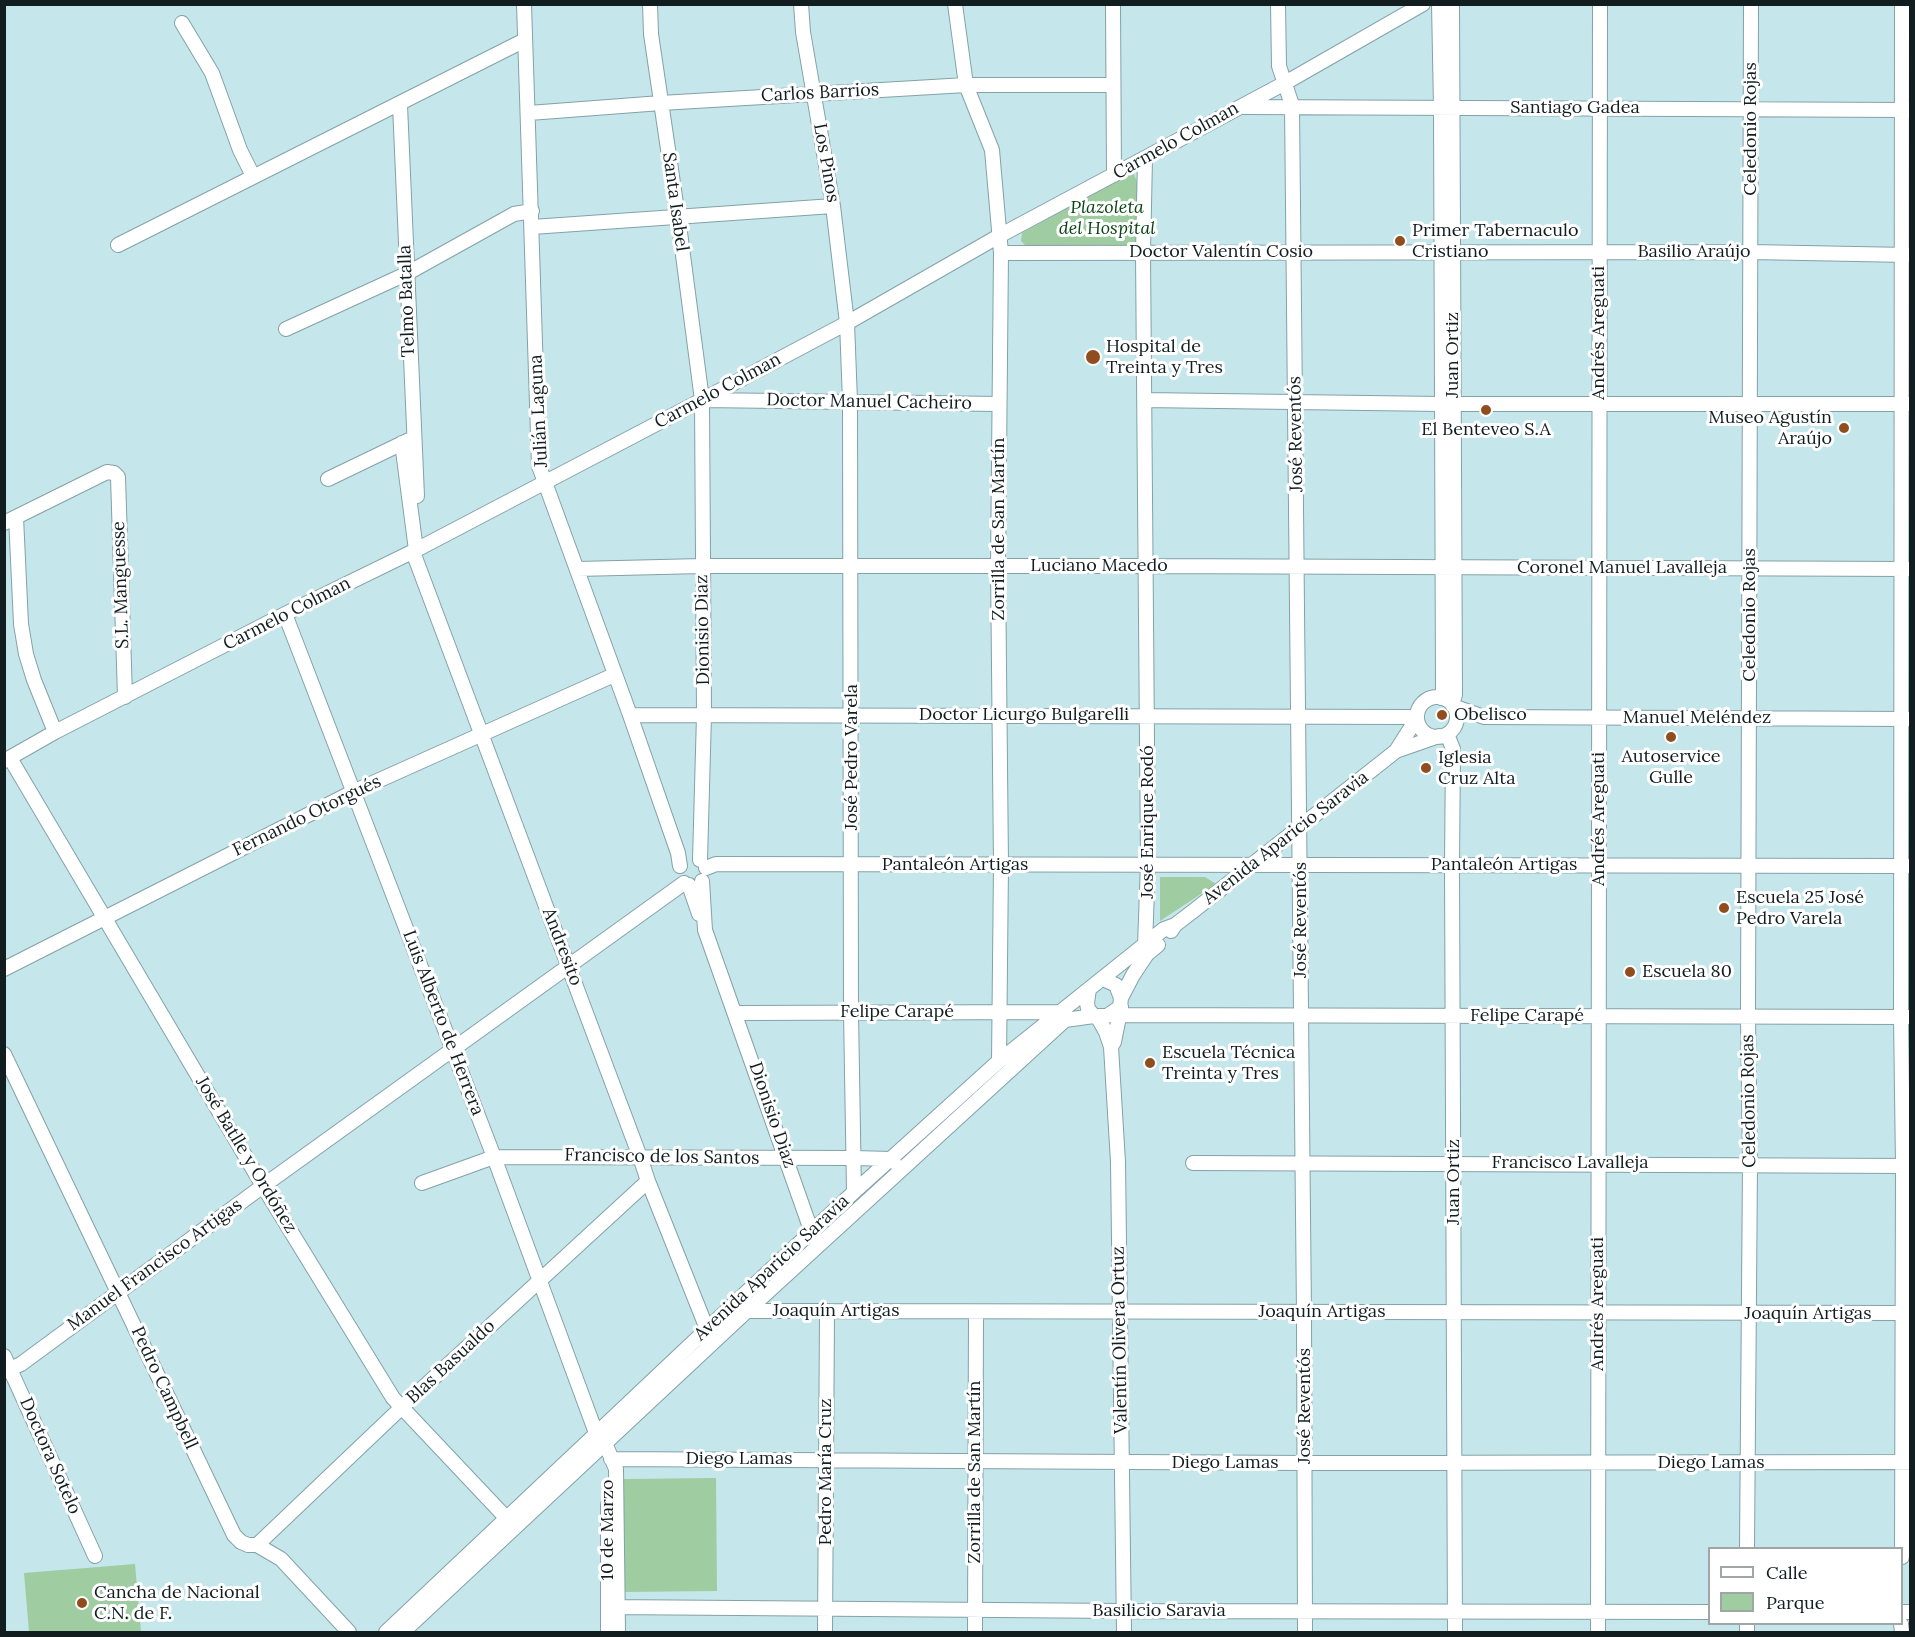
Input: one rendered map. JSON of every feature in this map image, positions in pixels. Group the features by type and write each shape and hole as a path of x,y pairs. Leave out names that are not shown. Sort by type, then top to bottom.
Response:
{"street":[{"name":"Julián Laguna","path":"524,4 539,466 678,854 679,875 696,875"},
{"name":"Santa Isabel","path":"650,4 651,34 702,400"},
{"name":"Los Pinos","path":"801,4 803,32 833,206 847,323"},
{"name":"Zorrilla de San Martín","path":"955,4 966,86 992,150 1001,253 998,566 1001,865 999,1061"},
{"path":"1113,4 1114,176"},
{"name":"José Reventós","path":"1278,4 1279,66 1292,105 1303,1163 1305,1632"},
{"name":"Carmelo Colman","path":"7,760 56,732 285,614 415,551 847,323 999,236 1286,83 1423,4"},
{"name":"Juan Ortiz","path":"1439,4 1447,107"},
{"name":"Juan Ortiz","path":"1449,703 1455,695 1448,568 1447,404 1447,107 1452,4"},
{"name":"Andrés Areguati","path":"1598,1632 1600,4"},
{"name":"Celedonio Rojas","path":"1747,1547 1750,1164 1748,1017 1751,4"},
{"path":"1902,4 1906,110 1907,404 1907,1313 1906,1462 1902,1547"},
{"path":"182,23 212,73 240,150 253,176"},
{"path":"118,245 400,105 525,40"},
{"name":"Carlos Barrios","path":"529,113 661,103 966,86 1113,86"},
{"name":"Telmo Batalla","path":"400,105 406,274 408,440 417,496"},
{"name":"Santiago Gadea","path":"1240,107 1292,105 1906,110"},
{"name":"José Enrique Rodó","path":"1145,158 1143,253 1148,864 1145,945"},
{"path":"532,227 833,206"},
{"path":"286,329 406,274 514,214 532,211"},
{"name":"Doctor Valentín Cosio","path":"1001,253 1447,252"},
{"name":"Basilio Araújo","path":"1447,252 1751,252 1906,255"},
{"name":"José Pedro Varela","path":"847,323 850,401 851,1012 854,1192"},
{"name":"Doctor Manuel Cacheiro","path":"702,400 999,404"},
{"name":"Dionisio Diaz","path":"702,400 704,715 696,875 705,930 816,1238"},
{"path":"1144,400 1447,404 1907,404"},
{"path":"328,479 408,440"},
{"name":"Andresito","path":"408,440 415,551 648,1180 711,1334"},
{"name":"S.L. Manguesse","path":"10,520 107,472 114,473 118,477 125,697"},
{"path":"10,520 26,654 34,680 56,732"},
{"name":"Luciano Macedo","path":"577,569 702,566 1448,568"},
{"name":"Coronel Manuel Lavalleja","path":"1448,568 1906,568"},
{"name":"Luis Alberto de Herrera","path":"285,614 355,791 539,1281 611,1459"},
{"name":"Fernando Otorgués","path":"4,969 355,791 614,675"},
{"path":"1427,700 1449,703 1456,721 1446,733 1429,735 1424,732 1417,717 1420,707 1427,700"},
{"name":"Manuel Meléndez","path":"1449,703 1484,717 1906,719"},
{"name":"Doctor Licurgo Bulgarelli","path":"630,716 1417,717"},
{"name":"Avenida Aparicio Saravia","path":"1396,751 1417,717"},
{"name":"Manuel Meléndez","path":"1446,733 1484,717"},
{"name":"Juan Ortiz","path":"1446,733 1454,749 1452,865 1455,1632"},
{"name":"Avenida Aparicio Saravia","path":"816,1238 854,1192 999,1061 1058,1012 1164,929 1175,925 1231,882 1396,751 1446,733"},
{"name":"José Batlle y Ordóñez","path":"7,760 393,1398 511,1522"},
{"name":"Pantaleón Artigas","path":"680,866 691,858 696,875 716,864 1906,866"},
{"path":"1205,864 1231,882"},
{"name":"Manuel Francisco Artigas","path":"6,1366 21,1364 263,1185 696,875"},
{"name":"Avenida Aparicio Saravia","path":"1120,1006 1132,975 1147,954 1170,934 1175,925"},
{"path":"1089,989 1088,1009 1095,1016 1107,1016 1120,1006 1116,985 1102,979"},
{"name":"Felipe Carapé","path":"1120,1006 1137,1016 1143,1014 1301,1014 1906,1017"},
{"name":"Valentín Olivera Ortuz","path":"1111,1047 1114,1042 1120,1006"},
{"name":"Felipe Carapé","path":"736,1013 1058,1012"},
{"name":"Avenida Aparicio Saravia","path":"386,1632 511,1522 816,1238 902,1169 1065,1020 1095,1016"},
{"name":"Valentín Olivera Ortuz","path":"1095,1016 1106,1032 1111,1047 1118,1162 1124,1632"},
{"name":"Pedro Campbell","path":"4,1054 234,1535 241,1542 257,1545 281,1559 349,1632"},
{"name":"Francisco de los Santos","path":"422,1183 494,1157 891,1159"},
{"path":"891,1159 902,1169"},
{"name":"Francisco Lavalleja","path":"1193,1163 1907,1166"},
{"name":"Blas Basualdo","path":"257,1545 401,1407 648,1180"},
{"name":"Joaquín Artigas","path":"742,1306 827,1311 1120,1313 1304,1311 1907,1313"},
{"name":"Pedro María Cruz","path":"825,1632 827,1311"},
{"name":"Zorrilla de San Martín","path":"975,1632 976,1312"},
{"name":"Doctora Sotelo","path":"6,1366 95,1556"},
{"name":"Diego Lamas","path":"611,1459 1598,1464 1906,1462"},
{"name":"10 de Marzo","path":"611,1459 607,1468 613,1607 618,1632"},
{"name":"Avenida Aparicio Saravia","path":"403,1632 511,1522"},
{"name":"10 de Marzo","path":"608,1632 613,1607"},
{"name":"Basilicio Saravia","path":"613,1607 975,1611 1708,1612"}],"green space":[{"name":"Plazoleta del Hospital","path":"1130,173 1134,174 1137,182 1137,242 1133,246 1027,247 1021,241 1022,233"},
{"path":"1160,877 1205,877 1216,884 1160,921"},
{"path":"716,1478 717,1591 624,1592 624,1479"},
{"name":"Cancha de Nacional C.N. de F.","path":"135,1564 141,1632 29,1632 24,1573"}],"place":[{"name":"Primer Tabernaculo Cristiano","path":"1400,241"},
{"name":"Hospital de Treinta y Tres","path":"1093,357"},
{"name":"El Benteveo S.A","path":"1486,410"},
{"name":"Museo Agustín Araújo","path":"1844,428"},
{"name":"Obelisco","path":"1442,715"},
{"name":"Autoservice Gulle","path":"1671,737"},
{"name":"Iglesia Cruz Alta","path":"1426,768"},
{"name":"Escuela 25 José Pedro Varela","path":"1724,908"},
{"name":"Escuela 80","path":"1630,972"},
{"name":"Escuela Técnica Treinta y Tres","path":"1150,1063"},
{"name":"Cancha de Nacional C.N. de F.","path":"82,1603"}]}
